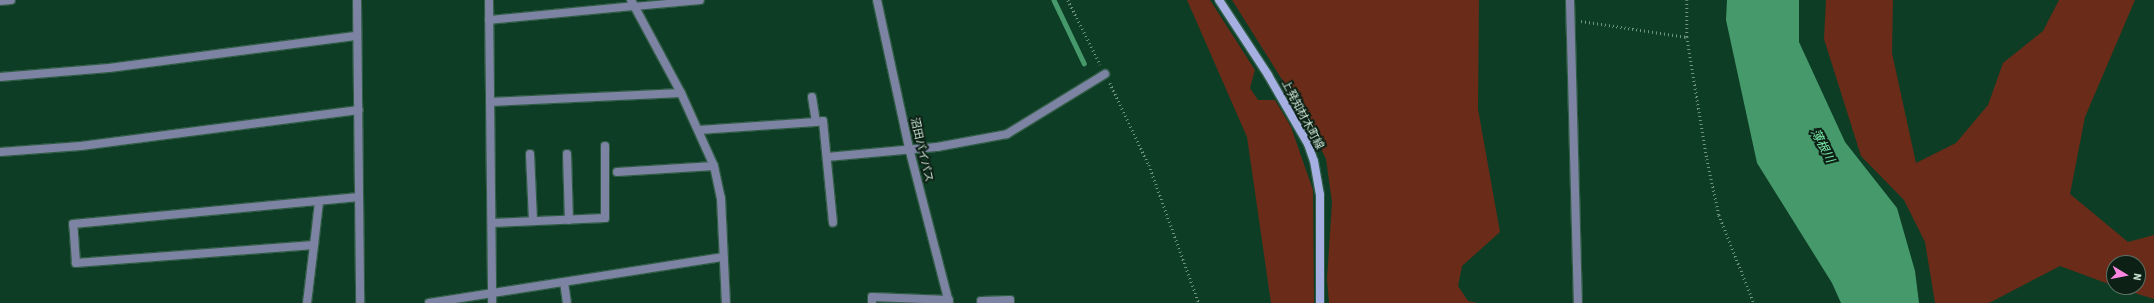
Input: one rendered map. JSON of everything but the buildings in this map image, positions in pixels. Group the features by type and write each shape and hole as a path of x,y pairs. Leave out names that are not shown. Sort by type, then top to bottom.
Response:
{"main road":[{"name":"上発知材木町線","path":"1219,0 1268,75 1308,144 1314,161 1320,195 1320,303"}],"street":[{"path":"0,1 11,0"},
{"path":"357,0 360,303"},
{"path":"489,0 492,303"},
{"name":"沼田バイパス","path":"877,0 909,148 949,302"},
{"path":"1570,0 1578,303"},
{"path":"489,20 632,3 681,93 714,166 721,198 726,303"},
{"path":"0,77 109,68 357,36"},
{"path":"827,157 909,148 937,147 1007,134 1105,74"},
{"path":"490,102 681,93"},
{"path":"812,98 816,122"},
{"path":"0,152 81,146 359,110"},
{"path":"699,130 823,121 833,223"},
{"path":"492,223 605,218 605,146"},
{"path":"530,154 533,221"},
{"path":"567,154 569,220"},
{"path":"617,172 714,166"},
{"path":"314,245 76,263 73,224 319,202 359,197"},
{"path":"306,303 319,202"},
{"path":"429,303 723,257"},
{"path":"564,282 566,303"},
{"path":"872,303 872,296 949,302"},
{"path":"981,301 1010,300 1010,303"}],"lane":[{"path":"632,3 700,0"}],"path":[{"path":"1068,0 1149,165 1199,303"},
{"path":"1687,0 1687,37 1706,159 1719,215 1754,303"},
{"path":"1570,27 1580,21 1687,37"}],"shaded area":[{"path":"1187,0 1210,0 1255,70 1250,88 1258,100 1275,100 1291,127 1313,190 1314,303 1271,303 1247,137"},
{"path":"1232,0 1479,0 1478,109 1500,232 1462,266 1458,286 1468,301 1478,303 1329,303 1327,279 1332,202 1326,159 1305,116"},
{"path":"1826,0 1893,0 1892,53 1916,163 1956,143 1988,105 2003,63 2043,31 2059,0 2135,0 2085,117 2070,194 2128,242 2154,235 2154,299 2141,295 2146,295 2146,255 2106,255 2106,283 2060,266 1989,303 1935,303 1925,242 1904,200 1861,156 1824,39"}],"water":[{"name":"薄根川","path":"1727,0 1799,0 1799,42 1845,142 1897,208 1915,271 1919,303 1841,303 1832,283 1757,163 1726,20"}],"waterway":[{"path":"1054,0 1084,63"}]}
